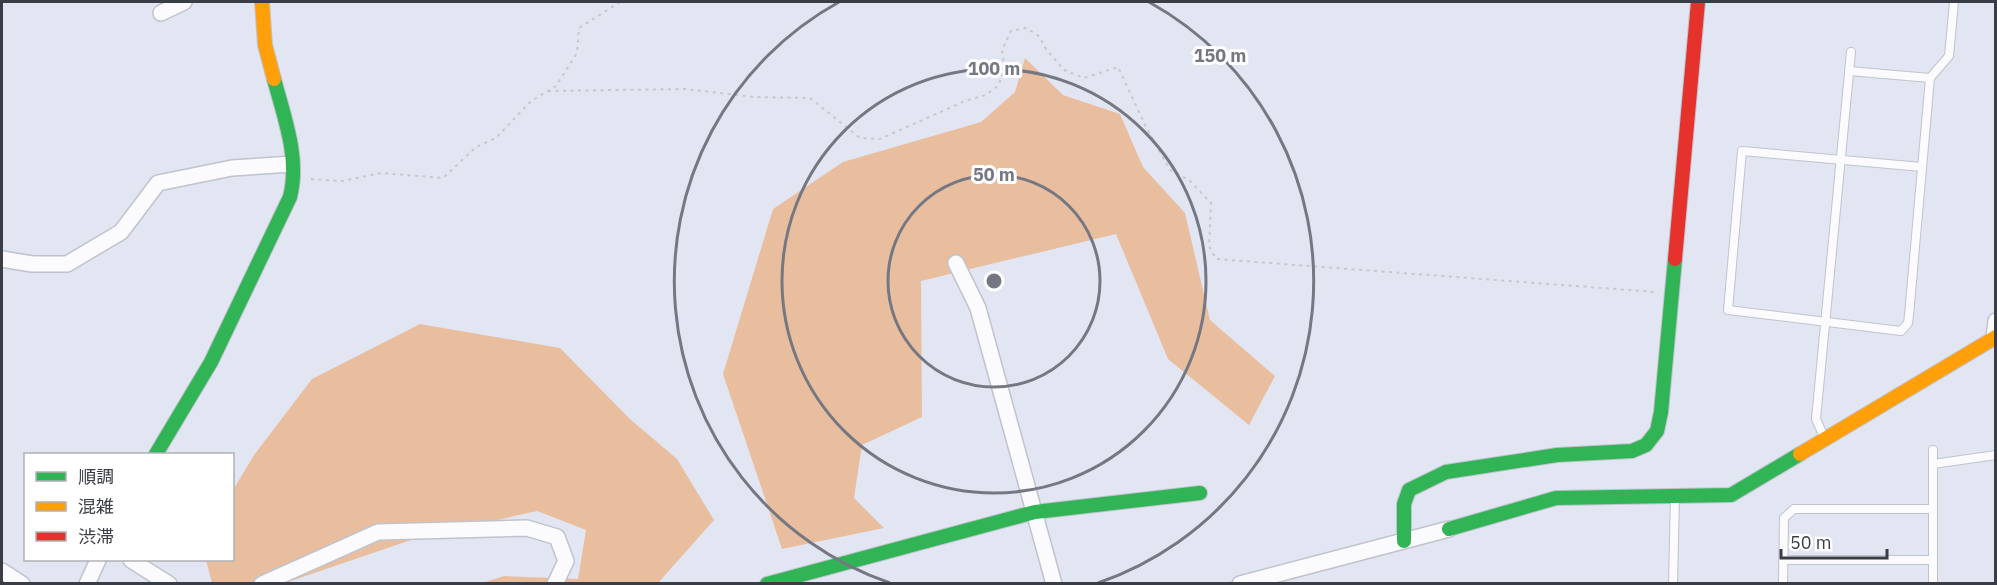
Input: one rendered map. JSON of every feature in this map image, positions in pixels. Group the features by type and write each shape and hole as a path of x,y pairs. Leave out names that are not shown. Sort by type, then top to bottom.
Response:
{"street":[{"path":"161,13 184,2"},
{"path":"157,453 193,398 280,222 293,171 285,122 260,23 262,2"},
{"path":"1404,541 1404,504 1409,490 1433,476 1446,471 1557,455 1625,452 1646,446 1657,431 1661,412 1698,2"},
{"path":"2,259 32,264 67,264 121,232 158,183 232,168 293,171"},
{"path":"956,263 978,308 1054,584"},
{"path":"1240,584 1449,529 1556,498 1731,495 1995,332"},
{"path":"767,584 1035,512 1200,493"},
{"path":"262,584 331,550 378,532 527,528 557,537 566,561 555,584"},
{"path":"87,584 98,561"},
{"path":"133,561 169,584"},
{"path":"2,571 21,584"}],"lane":[{"path":"1922,167 1742,151 1728,310 1795,316 1825,323 1901,331 1908,323 1930,78 1949,56 1954,2"},
{"path":"1825,439 1816,419 1851,52"},
{"path":"1849,71 1930,78"},
{"path":"1933,450 1933,584"},
{"path":"1933,464 1995,455"},
{"path":"1673,584 1675,496"},
{"path":"1783,584 1784,518 1794,508 1933,508"},
{"path":"1783,560 1933,560"}],"path":[{"path":"293,171 342,181 381,174 443,178 476,147 496,138 531,101 556,86 577,53 579,28 620,2"},
{"path":"548,91 685,89 754,97 810,98 860,138 880,139 965,101 986,95 999,85 1004,66 1002,50 1011,31 1026,28 1039,36 1046,49 1064,70 1083,78 1118,68 1146,127 1170,170 1188,180 1211,203 1209,246 1216,258 1671,293"}],"shaded area":[{"path":"1025,58 1063,95 1120,114 1143,167 1185,213 1210,320 1275,376 1249,425 1168,359 1116,234 921,281 922,417 862,445 854,498 884,528 782,549 723,374 773,209 843,162 981,122 1015,92"},
{"path":"420,324 560,348 630,419 677,459 714,520 658,583 482,583 504,576 578,579 586,530 537,511 414,539 285,583 212,583 206,561 234,561 234,488 254,455 312,379"}],"traffic: fast":[{"path":"157,453 211,362 290,197 293,182 290,138 274,79"},
{"path":"1404,541 1404,504 1409,490 1446,472 1557,455 1632,451 1646,445 1657,431 1661,412 1675,259"},
{"path":"1449,529 1556,498 1731,495 1800,454"},
{"path":"767,584 1035,512 1200,493"}],"traffic: slow":[{"path":"262,2 265,45 274,79"},
{"path":"1800,454 1996,337"}],"traffic: jam":[{"path":"1675,259 1698,2"}]}
